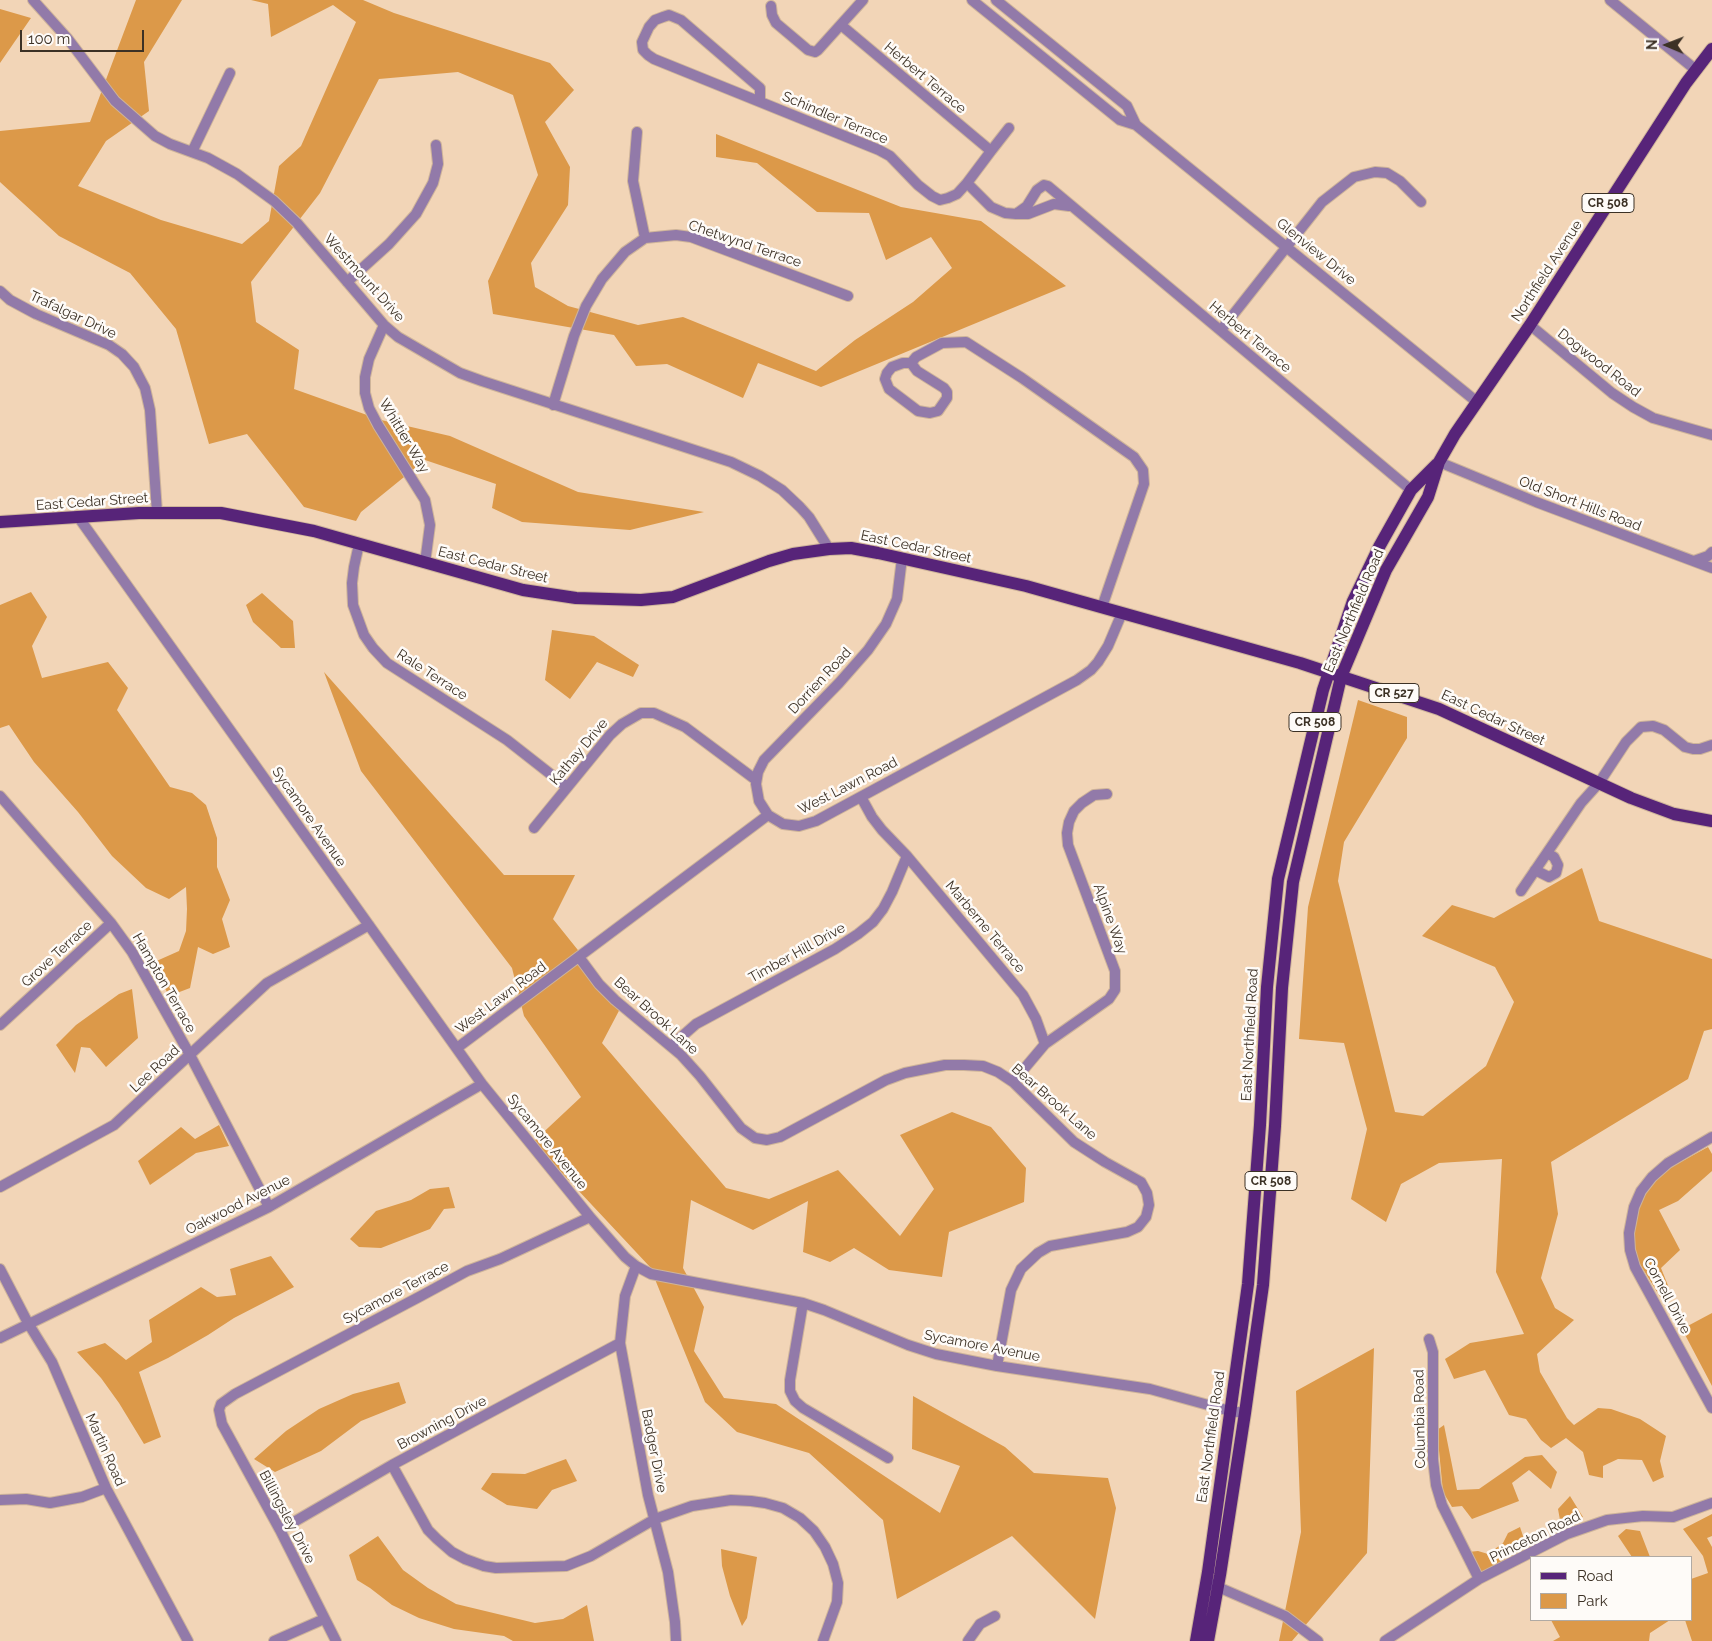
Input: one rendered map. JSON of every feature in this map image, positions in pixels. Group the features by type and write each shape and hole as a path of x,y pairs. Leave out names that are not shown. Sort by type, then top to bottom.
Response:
{"main road":[{"name":"Northfield Avenue","path":"1455,434 1530,325 1686,83 1712,49"},
{"name":"East Northfield Road","path":"1196,1641 1211,1584 1245,1413 1262,1285 1272,1159 1282,988 1293,882 1341,677 1386,570 1428,496 1439,462 1455,434"},
{"name":"East Northfield Road","path":"1208,1641 1211,1584 1208,1572 1248,1284 1268,987 1278,879 1328,672 1357,593 1385,534 1411,490 1439,462"},
{"path":"1397,548 1395,540 1418,500 1411,490"},
{"name":"East Cedar Street","path":"0,522 157,512 221,513 314,531 523,590 576,598 641,600 672,597 793,554 851,548 1026,586 1328,672 1439,709 1631,798 1674,814 1712,821"},
{"path":"1276,906 1290,908"},
{"path":"1265,1032 1280,1033"},
{"path":"1257,1160 1272,1159"},
{"path":"1248,1284 1262,1285"}],"street":[{"name":"Westmount Drive","path":"33,0 68,39 115,101 155,136 170,144 208,158 236,174 274,201 296,223 384,325 415,348 460,373 731,462 760,476 782,490 810,517 829,549"},
{"path":"771,6 772,15 776,23 811,52 818,50 863,0"},
{"name":"Glenview Drive","path":"972,0 1120,120 1136,125 1477,402"},
{"name":"Glenview Drive","path":"996,0 1127,106 1136,125"},
{"path":"1610,0 1696,70"},
{"name":"Schindler Terrace","path":"760,101 760,88 680,20 669,16 663,17 649,27 642,42 643,50 654,59 880,150 890,156 925,192 940,200 957,194 968,184"},
{"name":"Herbert Terrace","path":"841,25 991,152"},
{"path":"192,152 230,73"},
{"path":"1009,128 968,184 991,207 1005,213 1032,213 1054,204 1070,206"},
{"path":"553,405 574,336 586,306 602,279 625,252 645,238 633,181 637,132"},
{"path":"347,282 390,244 416,214 433,184 438,164 436,145"},
{"path":"1221,330 1322,202 1354,178 1375,172 1387,173 1400,181 1421,202"},
{"name":"Herbert Terrace","path":"1016,214 1027,206 1037,190 1044,185 1048,186 1411,490"},
{"name":"Chetwynd Terrace","path":"645,238 667,236 691,237 848,296"},
{"name":"Trafalgar Drive","path":"0,291 10,300 36,314 109,345 122,354 134,367 145,388 150,410 157,512"},
{"name":"Whittier Way","path":"384,325 369,359 365,378 365,394 369,408 378,424 426,500 430,525 425,563"},
{"name":"Dogwood Road","path":"1530,325 1633,408 1653,418 1712,434"},
{"path":"912,363 916,356 942,343 966,342 1022,378 1134,457 1143,470 1144,484 1102,607"},
{"path":"903,363 912,363 917,371 944,388 947,392 948,398 938,411 930,413 918,411 889,389 886,384 887,373 892,367 903,363"},
{"name":"Old Short Hills Road","path":"1439,462 1536,502 1712,568"},
{"name":"Sycamore Avenue","path":"79,518 482,1084 590,1217 625,1257 636,1266 651,1274 803,1303 908,1345 936,1354 997,1366 1150,1389 1230,1411 1245,1413"},
{"name":"Rale Terrace","path":"360,544 352,583 353,605 364,635 373,648 387,663 507,740 567,787"},
{"path":"1694,561 1708,556 1712,552"},
{"name":"Dorrien Road","path":"756,780 764,760 839,683 868,650 886,624 896,599 902,558"},
{"name":"West Lawn Road","path":"457,1048 768,815 783,824 791,826 808,825 1077,680 1090,670 1108,646 1122,612"},
{"name":"Kathay Drive","path":"534,828 610,735 622,724 641,713 654,713 685,727 756,780"},
{"path":"1521,891 1581,803 1599,783 1626,742 1641,727 1653,726 1664,730 1685,747 1700,749 1712,746"},
{"path":"756,780 758,801 768,815"},
{"name":"Alpine Way","path":"1045,1044 1109,999 1114,990 1115,971 1068,844 1067,833 1074,811 1082,803 1094,795 1107,794"},
{"name":"Hampton Terrace","path":"0,796 111,923 132,952 190,1055 269,1207"},
{"name":"Marberne Terrace","path":"861,797 882,830 907,856 1023,995 1036,1019 1045,1044"},
{"path":"1535,870 1549,877 1556,873 1558,864 1554,857 1547,853"},
{"name":"Timber Hill Drive","path":"671,1046 696,1024 835,949 866,928 883,909 907,856"},
{"name":"Grove Terrace","path":"0,1025 111,923"},
{"name":"Lee Road","path":"0,1187 114,1125 267,982 369,925"},
{"name":"Bear Brook Lane","path":"579,957 599,984 615,1000 671,1046 700,1076 741,1128 749,1135 761,1140 780,1136 886,1080 925,1068 964,1064 983,1066 998,1072 1013,1082 1074,1142 1104,1162 1141,1182 1147,1193 1149,1205 1142,1222 1133,1230 1105,1237 1050,1246 1029,1261 1016,1278 1011,1290 997,1366"},
{"path":"1013,1082 1045,1044"},
{"name":"Oakwood Avenue","path":"0,1338 269,1207 482,1084"},
{"name":"Cornell Drive","path":"1712,1137 1668,1163 1652,1177 1641,1191 1634,1207 1629,1233 1630,1250 1636,1267 1712,1408"},
{"name":"Sycamore Terrace","path":"221,1404 235,1394 467,1271 500,1260 590,1217"},
{"name":"Badger Drive","path":"636,1266 625,1296 620,1343 648,1495 668,1572 676,1641"},
{"name":"Martin Road","path":"0,1269 28,1323 52,1362 106,1488 188,1641"},
{"path":"803,1303 790,1380 790,1391 795,1401 803,1408 888,1458"},
{"name":"Columbia Road","path":"1429,1339 1433,1352 1433,1459 1436,1485 1442,1505 1479,1579"},
{"name":"Browning Drive","path":"280,1530 392,1465 620,1343"},
{"name":"Billingsley Drive","path":"221,1404 219,1410 222,1424 280,1530 336,1641"},
{"path":"392,1465 428,1530 452,1552 484,1566 496,1568 566,1566 591,1556 655,1519 692,1506 731,1500 774,1505 800,1518 820,1538 830,1555 836,1573 838,1602 823,1641"},
{"path":"0,1500 26,1499 50,1503 82,1497 106,1488"},
{"name":"Princeton Road","path":"1385,1641 1479,1579 1566,1534 1607,1520 1643,1516 1673,1517 1712,1503"},
{"path":"1211,1584 1285,1616 1318,1641"},
{"path":"968,1641 980,1624 995,1616"},
{"path":"274,1641 324,1619"}],"green space":[{"path":"136,0 182,0 144,62 149,111 106,141 78,186 161,220 242,244 269,221 279,166 301,146 356,22 333,5 271,37 268,4 251,0 363,0 394,13 550,63 574,90 545,122 570,167 568,205 531,263 535,287 568,306 638,325 683,317 816,371 855,340 913,302 952,268 931,237 886,260 869,213 817,212 757,163 716,157 716,134 901,207 981,221 1066,286 821,387 758,363 743,398 667,364 636,366 614,335 493,314 488,281 538,175 513,95 458,72 379,79 320,193 251,282 256,322 299,350 294,389 381,420 450,436 578,492 704,512 630,530 522,522 492,508 496,484 425,460 361,512 356,521 304,507 247,434 209,444 176,329 130,273 59,236 0,182 0,131 90,122"},
{"path":"0,9 31,18 0,63"},
{"path":"31,592 47,617 32,646 42,678 108,662 128,688 117,710 170,787 192,793 206,805 217,838 217,867 230,900 222,919 230,947 213,954 198,947 190,988 169,996 152,963 179,951 186,931 186,887 169,899 146,888 112,856 78,812 34,762 9,725 0,728 0,605"},
{"path":"262,593 293,621 295,648 281,648 253,622 246,605"},
{"path":"552,630 594,636 639,665 633,677 597,662 570,699 545,680"},
{"path":"324,672 504,875 575,875 553,919 622,1005 602,1043 726,1188 769,1199 838,1170 900,1236 934,1189 900,1135 952,1112 991,1127 1026,1168 1024,1202 949,1232 942,1277 889,1270 854,1248 830,1262 803,1252 808,1201 753,1230 691,1200 683,1268 704,1307 694,1351 724,1398 776,1404 940,1513 960,1466 912,1449 913,1396 1005,1447 1034,1473 1108,1478 1116,1508 1095,1619 1012,1536 897,1599 883,1520 809,1453 737,1432 705,1402 650,1267 533,1142 581,1097 524,1016 512,968 361,771"},
{"path":"1358,700 1407,717 1407,738 1344,842 1338,881 1395,1112 1423,1116 1486,1066 1514,1002 1495,967 1422,936 1452,905 1494,918 1582,868 1599,921 1712,959 1712,1029 1704,1031 1688,1079 1551,1162 1558,1214 1541,1278 1555,1308 1574,1320 1537,1354 1540,1372 1567,1418 1574,1425 1598,1408 1611,1409 1640,1419 1666,1436 1660,1461 1664,1477 1653,1482 1642,1460 1618,1459 1603,1466 1603,1478 1589,1475 1583,1452 1566,1438 1551,1448 1541,1440 1526,1419 1509,1415 1485,1370 1454,1379 1445,1359 1470,1343 1524,1334 1496,1272 1502,1159 1439,1163 1401,1184 1386,1222 1351,1199 1367,1129 1344,1043 1299,1039 1308,907"},
{"path":"132,989 138,1038 106,1067 90,1048 81,1047 75,1073 56,1045 76,1025 119,994"},
{"path":"219,1125 229,1146 196,1153 150,1185 138,1161 181,1127 195,1139"},
{"path":"1708,1147 1712,1154 1712,1171 1678,1201 1659,1210 1680,1250 1661,1268 1671,1293 1662,1300 1638,1261 1633,1240 1636,1210 1648,1188 1664,1171"},
{"path":"449,1187 455,1208 444,1209 430,1229 381,1248 359,1247 350,1239 376,1211 411,1200 430,1189"},
{"path":"271,1256 294,1287 234,1318 168,1358 139,1372 161,1437 144,1444 101,1378 77,1352 105,1343 126,1360 152,1342 149,1320 201,1287 217,1297 236,1295 230,1269"},
{"path":"1712,1313 1712,1386 1682,1329"},
{"path":"1374,1348 1367,1553 1292,1641 1279,1641 1301,1532 1296,1391"},
{"path":"399,1382 406,1403 361,1421 321,1451 275,1472 254,1459 286,1431 319,1409 353,1394"},
{"path":"1444,1425 1457,1490 1479,1489 1525,1457 1542,1455 1557,1472 1551,1489 1529,1470 1512,1483 1519,1501 1472,1519 1462,1506 1452,1507 1443,1492 1437,1430"},
{"path":"566,1459 577,1481 552,1490 537,1509 507,1505 481,1489 492,1473 525,1474"},
{"path":"1570,1496 1583,1517 1562,1531 1558,1509"},
{"path":"1712,1514 1712,1536 1707,1538 1712,1547 1712,1641 1692,1641 1685,1621 1692,1621 1692,1579 1708,1573 1703,1556 1683,1529"},
{"path":"1520,1527 1525,1542 1519,1552 1481,1573 1468,1552 1478,1551 1488,1554 1503,1543 1508,1533"},
{"path":"1626,1529 1640,1531 1650,1556 1631,1556 1618,1536"},
{"path":"378,1536 403,1570 428,1588 456,1604 535,1623 563,1619 587,1605 594,1641 513,1641 504,1636 454,1629 419,1618 392,1605 357,1580 349,1555"},
{"path":"721,1549 757,1557 747,1618 742,1626 730,1596 722,1566"},
{"path":"1552,1621 1668,1621 1650,1633 1649,1641 1553,1641 1560,1637"}]}
